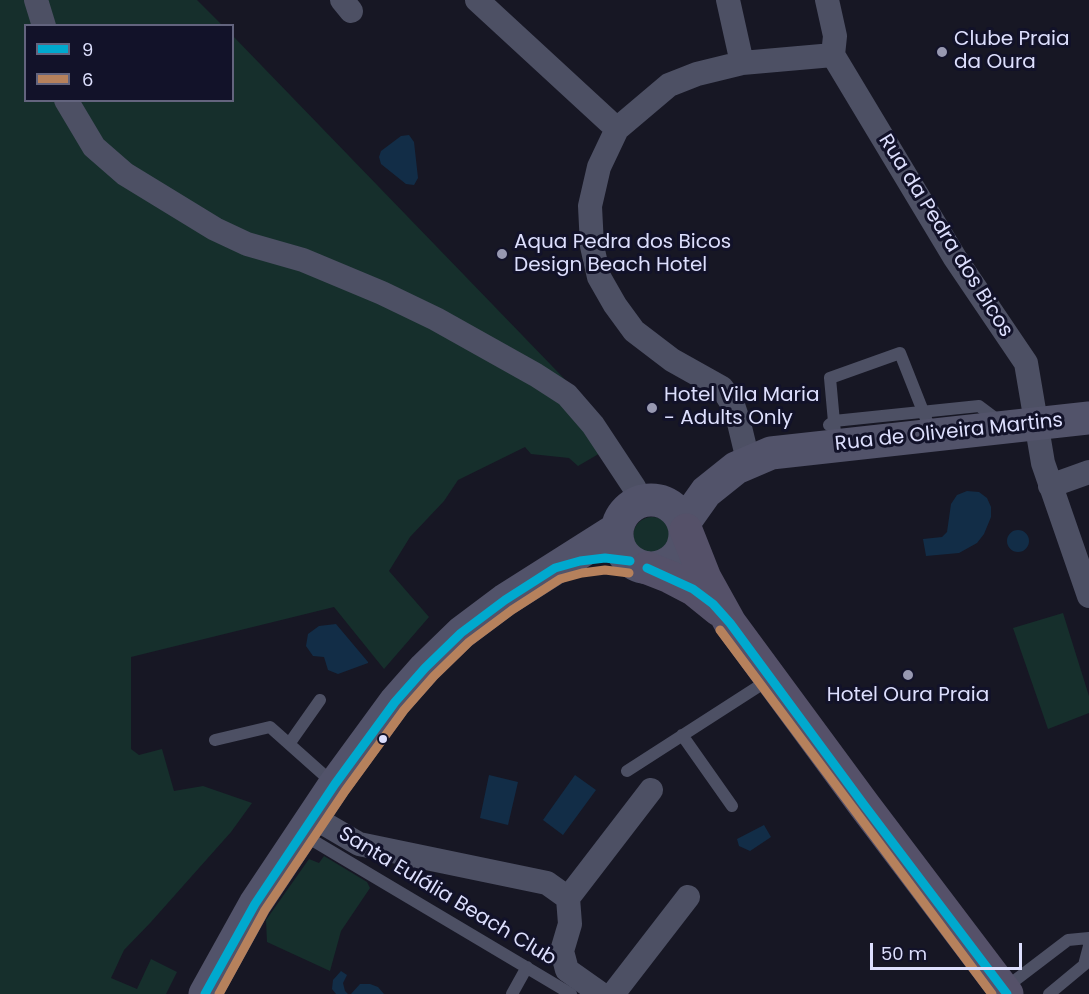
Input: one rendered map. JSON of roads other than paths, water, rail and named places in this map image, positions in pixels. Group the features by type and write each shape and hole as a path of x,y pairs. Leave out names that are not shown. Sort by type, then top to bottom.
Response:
{"main road":[{"path":"668,514 730,622 1005,992"},
{"path":"638,564 693,589 713,604 730,622"}],"street":[{"path":"36,0 43,24"},
{"path":"477,0 617,129"},
{"path":"728,0 742,63"},
{"path":"746,452 736,414 722,387 672,360 634,331 615,305 599,277 592,246 590,206 599,167 617,129 669,85 698,74 742,63 832,55 835,36 827,0"},
{"name":"Rua da Pedra dos Bicos","path":"832,55 955,258 1026,363 1022,426 1043,463 1089,596"},
{"path":"67,102 94,147 125,174 216,229 247,244 303,260 436,318 536,375 567,396 592,425 634,487 668,514 682,550 675,558 657,568 605,558 580,561 555,568"},
{"name":"Rua de Oliveira Martins","path":"668,514 689,478 719,461 746,452 928,423 1022,426 1089,418"},
{"name":"Rua de Oliveira Martins","path":"668,514 706,492 736,468 771,453 826,438"},
{"path":"1050,486 1089,472"},
{"path":"638,564 619,547 617,529 624,512 668,514"},
{"path":"205,994 255,904 335,784 395,702 425,668 461,633 505,600 617,529"},
{"path":"601,994 567,970 562,951 570,924 568,898 651,790"},
{"path":"307,826 359,844 547,884 568,898"},
{"path":"613,994 688,897"}],"lane":[{"path":"826,438 830,378 900,353 928,423"},
{"path":"627,771 771,678"},
{"path":"289,744 320,700"},
{"path":"215,740 270,727 335,784"},
{"path":"682,735 732,806"},
{"name":"Santa Eulália Beach Club","path":"307,826 572,994"},
{"path":"1005,992 1068,940 1089,938"},
{"path":"1049,994 1084,965 1089,946"},
{"path":"512,994 528,967"}],"water":[{"path":"409,135 414,142 418,178 414,185 406,184 381,164 379,157 381,151 401,136"},
{"path":"967,491 979,492 987,498 991,507 991,517 984,534 977,543 959,553 926,556 923,539 942,537 947,532 951,504 957,495"},
{"path":"1018,530 1026,533 1029,541 1026,549 1018,552 1010,549 1007,541 1010,533"},
{"path":"336,624 368,663 338,674 328,670 324,657 313,656 306,646 308,634 319,626"},
{"path":"489,775 518,782 508,825 480,818"},
{"path":"575,775 596,790 563,835 543,820"},
{"path":"764,825 771,837 750,851 739,846 737,839"},
{"path":"341,971 347,975 343,983 348,994 336,994 332,989 333,980"},
{"path":"360,984 378,987 384,994 351,994"}],"place":[{"name":"Clube Praia da Oura","path":"942,52"},
{"name":"Aqua Pedra dos Bicos Design Beach Hotel","path":"502,254"},
{"name":"Hotel Vila Maria - Adults Only","path":"652,408"},
{"name":"Hotel Oura Praia","path":"908,675"}]}
